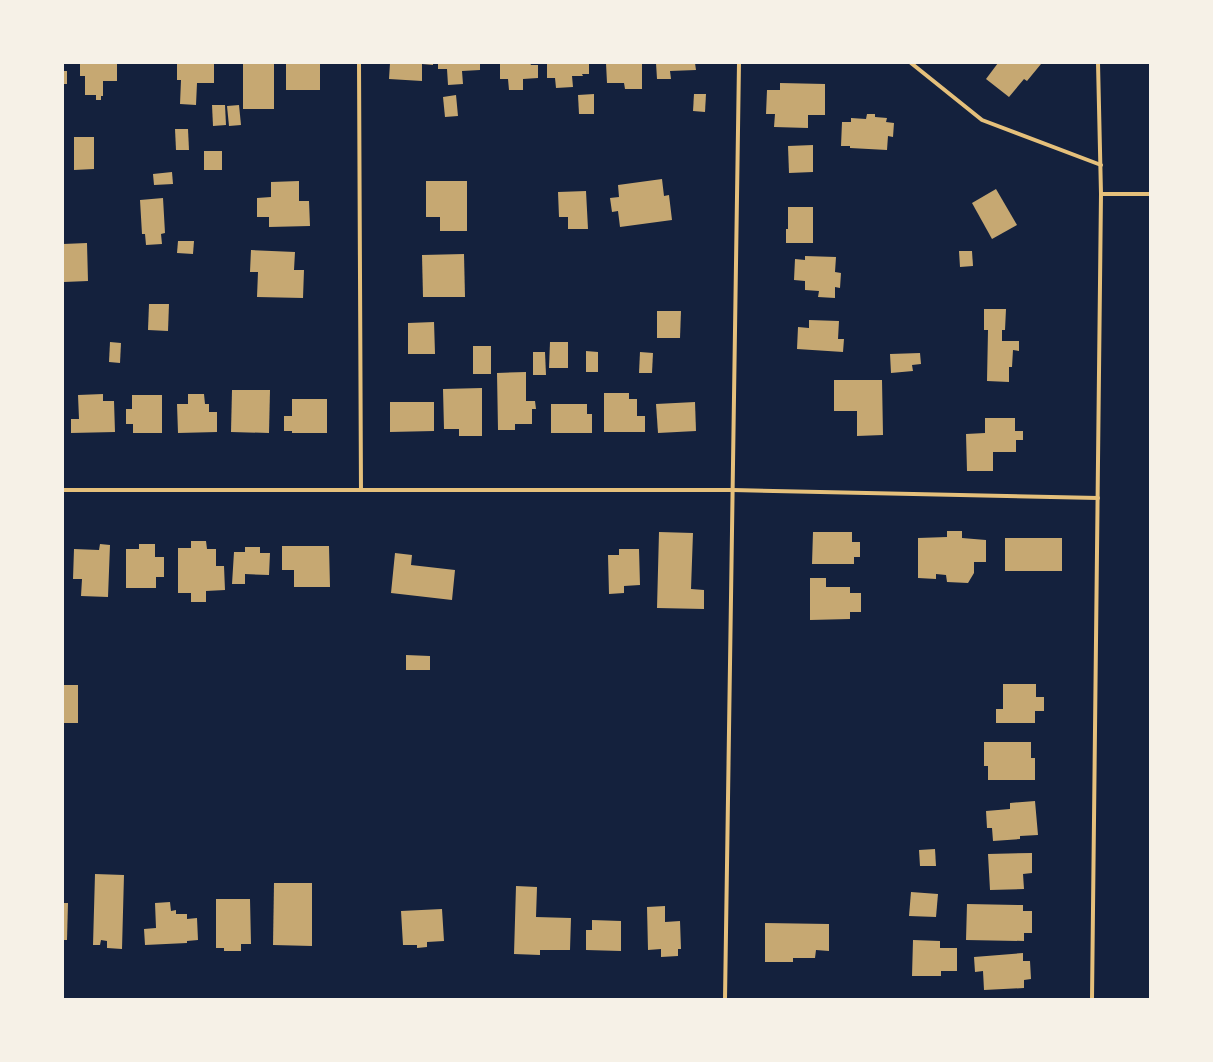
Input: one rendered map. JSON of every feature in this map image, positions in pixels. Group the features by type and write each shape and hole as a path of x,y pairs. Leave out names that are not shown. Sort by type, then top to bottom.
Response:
{"street":[{"path":"359,63 361,490"},
{"path":"725,999 739,63"},
{"path":"910,63 982,120 1101,165"},
{"path":"1092,999 1101,194 1098,63"},
{"path":"1101,194 1150,194"},
{"path":"63,490 733,490 1098,498"}],"building":[{"path":"80,63 117,63 117,81 103,81 103,96 101,96 101,100 96,100 96,95 85,95 85,76 80,76"},
{"path":"177,63 214,63 214,83 197,83 196,105 180,104 181,80 177,80"},
{"path":"243,63 274,63 274,109 243,109"},
{"path":"286,63 320,63 320,90 286,90"},
{"path":"390,63 433,63 433,65 422,64 422,81 389,79"},
{"path":"438,63 480,63 480,70 462,71 463,84 448,85 447,69 438,69"},
{"path":"500,63 530,63 531,65 538,65 538,78 523,79 523,90 509,90 508,79 500,79"},
{"path":"547,63 589,63 589,74 582,74 583,76 572,76 573,87 556,88 555,78 547,78"},
{"path":"606,63 642,63 642,89 625,89 624,83 607,83"},
{"path":"656,63 695,63 696,70 670,71 671,79 657,79"},
{"path":"998,63 1041,64 1027,81 1024,79 1009,97 986,79"},
{"path":"63,71 67,71 67,84 63,84"},
{"path":"780,83 825,84 825,115 808,115 808,128 774,127 775,114 766,114 767,90 780,90"},
{"path":"594,94 594,114 579,114 578,95"},
{"path":"694,94 706,94 705,112 693,111"},
{"path":"456,95 458,116 445,117 443,97"},
{"path":"212,105 225,105 226,125 213,126"},
{"path":"239,105 241,125 229,126 227,106"},
{"path":"867,114 875,114 875,117 887,118 886,122 894,123 893,137 888,136 887,150 850,148 850,146 841,146 842,122 851,122 851,118 866,119"},
{"path":"175,129 188,129 189,150 176,150"},
{"path":"74,137 94,137 94,169 74,170"},
{"path":"813,145 813,172 789,173 788,146"},
{"path":"204,151 222,151 222,170 204,170"},
{"path":"172,172 173,184 154,185 153,174"},
{"path":"662,179 664,196 669,195 672,220 620,227 618,211 612,212 610,198 619,197 618,185"},
{"path":"299,181 299,201 309,201 310,226 269,227 269,217 257,217 257,198 271,197 271,182"},
{"path":"426,181 467,181 467,231 440,231 440,217 426,217"},
{"path":"996,189 1017,225 992,239 972,203"},
{"path":"586,191 588,229 568,229 568,217 559,217 558,192"},
{"path":"163,198 165,233 161,234 162,244 146,245 145,234 142,234 140,200"},
{"path":"788,207 813,207 813,243 786,243 786,229 788,229"},
{"path":"178,241 194,241 193,254 177,253"},
{"path":"87,243 88,281 64,282 63,244"},
{"path":"251,250 295,252 294,270 304,270 303,298 257,297 258,272 250,272"},
{"path":"959,251 972,251 973,266 960,267"},
{"path":"464,254 465,297 423,297 422,255"},
{"path":"805,256 836,257 835,272 841,273 840,288 835,287 835,298 818,297 819,291 805,290 805,281 794,280 795,259 805,260"},
{"path":"149,304 169,304 168,331 148,330"},
{"path":"984,309 1006,309 1005,330 1002,330 1002,341 1019,341 1019,351 1013,350 1012,367 1009,367 1009,382 987,381 988,330 984,330"},
{"path":"657,311 681,311 680,338 657,338"},
{"path":"809,320 839,321 838,339 844,339 843,352 797,349 798,327 809,328"},
{"path":"434,322 435,354 408,354 408,323"},
{"path":"110,342 121,343 120,363 109,362"},
{"path":"550,342 568,342 568,368 549,368"},
{"path":"473,346 491,346 491,374 473,374"},
{"path":"586,351 598,352 598,372 586,372"},
{"path":"533,352 545,352 546,375 533,375"},
{"path":"640,352 653,353 652,373 639,373"},
{"path":"920,353 921,364 912,365 913,371 891,373 890,354"},
{"path":"526,372 526,401 535,401 536,409 532,409 532,424 515,424 515,430 498,430 497,373"},
{"path":"834,380 882,380 883,435 857,436 857,411 834,411"},
{"path":"482,388 482,436 459,436 459,429 444,429 443,389"},
{"path":"232,390 270,390 269,433 231,432"},
{"path":"604,393 629,393 629,399 637,399 637,416 645,416 645,432 604,432"},
{"path":"103,394 103,401 114,401 115,432 71,433 71,419 79,419 78,395"},
{"path":"188,394 204,394 205,404 209,404 209,412 217,412 217,432 178,433 177,404 188,404"},
{"path":"132,395 162,395 162,433 133,433 133,424 126,424 126,409 132,409"},
{"path":"292,399 327,399 327,433 292,433 292,431 284,431 284,416 292,416"},
{"path":"390,402 434,402 434,431 390,432"},
{"path":"695,402 696,431 658,433 656,404"},
{"path":"551,404 587,404 587,414 592,414 592,433 551,433"},
{"path":"985,418 1015,418 1015,431 1023,431 1023,440 1016,440 1016,452 993,452 993,471 967,471 966,434 985,433"},
{"path":"947,531 962,531 962,538 986,540 986,562 974,562 974,573 968,583 947,582 946,575 936,574 936,579 918,578 918,538 947,537"},
{"path":"659,532 693,533 691,589 704,590 704,609 657,608"},
{"path":"813,532 852,532 852,542 860,542 860,557 854,557 854,564 812,564"},
{"path":"1005,538 1062,538 1062,571 1005,571"},
{"path":"191,541 206,541 207,549 216,549 216,566 224,566 225,590 206,591 206,602 191,602 191,593 178,593 178,548 191,548"},
{"path":"100,544 110,545 108,597 81,596 82,579 73,579 74,549 99,550"},
{"path":"139,544 155,544 155,557 164,557 164,577 156,577 156,588 126,588 126,549 139,549"},
{"path":"282,546 329,546 330,587 294,587 294,570 282,570"},
{"path":"245,547 260,547 260,553 270,553 269,575 245,574 245,584 232,584 234,552 245,552"},
{"path":"619,549 639,549 640,585 624,586 624,593 609,594 608,555 619,555"},
{"path":"395,553 412,555 411,565 455,570 452,600 391,593"},
{"path":"810,578 826,578 826,587 850,587 850,593 861,593 861,612 850,612 850,619 810,620"},
{"path":"406,655 430,656 430,670 406,670"},
{"path":"1003,684 1036,684 1036,697 1044,697 1044,711 1035,711 1035,723 996,723 996,709 1003,709"},
{"path":"63,685 78,685 78,723 63,723"},
{"path":"984,742 1031,742 1031,758 1035,758 1035,780 988,780 988,766 984,766"},
{"path":"1035,801 1038,835 1020,836 1020,839 993,841 992,828 987,828 986,811 1010,809 1010,803"},
{"path":"935,849 936,866 920,866 919,850"},
{"path":"1032,853 1032,873 1023,874 1024,889 990,890 988,854"},
{"path":"95,874 124,875 122,949 107,948 107,941 101,940 100,945 93,945"},
{"path":"274,883 312,883 312,946 273,945"},
{"path":"516,886 537,887 536,917 571,918 570,950 540,950 540,955 514,954"},
{"path":"911,892 938,894 936,917 909,916"},
{"path":"216,899 250,899 251,944 241,944 241,951 224,951 224,948 216,948"},
{"path":"170,902 171,911 176,910 176,914 187,914 187,919 197,918 198,940 187,941 187,943 145,945 144,929 156,928 155,903"},
{"path":"63,903 68,903 67,940 63,940"},
{"path":"967,904 1023,905 1023,911 1032,911 1032,933 1024,933 1024,941 966,940"},
{"path":"665,906 665,922 680,921 681,949 678,949 678,956 661,957 661,949 648,950 647,907"},
{"path":"442,909 444,941 427,942 427,947 417,948 417,945 403,945 401,911"},
{"path":"592,920 621,921 621,951 586,950 586,930 592,930"},
{"path":"765,923 829,924 829,951 816,950 815,958 793,958 793,962 765,962"},
{"path":"913,940 940,941 940,948 957,948 957,971 941,971 941,976 912,976"},
{"path":"1023,953 1023,961 1030,961 1031,979 1024,980 1024,988 984,990 983,971 975,972 974,957"}]}
